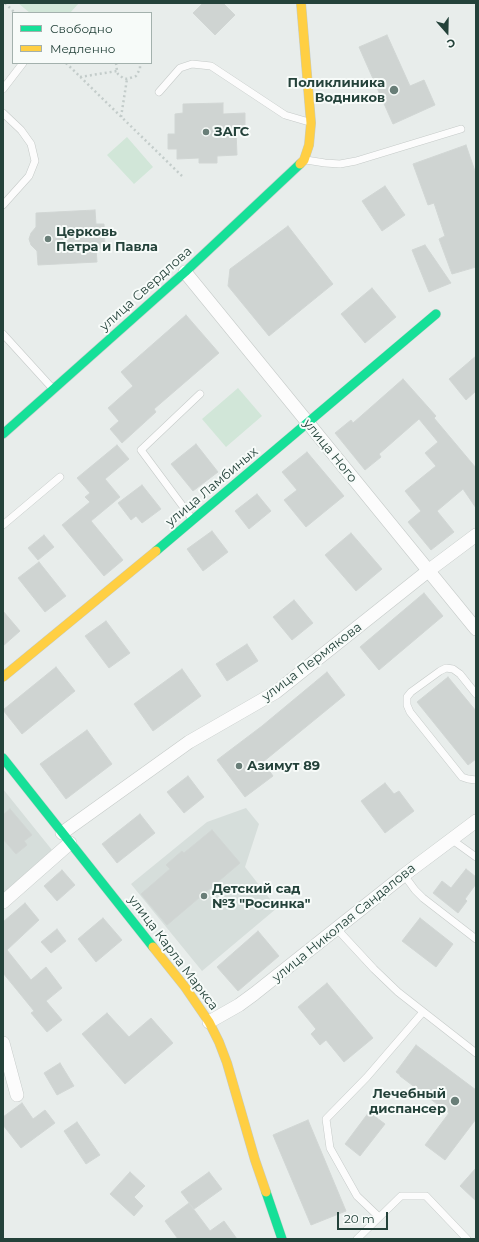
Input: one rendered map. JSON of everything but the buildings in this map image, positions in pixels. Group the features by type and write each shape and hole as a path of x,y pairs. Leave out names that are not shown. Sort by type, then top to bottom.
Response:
{"street":[{"path":"301,3 311,123 309,145 304,160"},
{"name":"улица Свердлова","path":"3,434 185,272 304,160"},
{"name":"улица Ного","path":"185,272 476,629"},
{"name":"улица Ламбиных","path":"3,677 194,520 436,314"},
{"name":"улица Пермякова","path":"3,902 66,838 189,742 276,692 428,570 476,535"},
{"name":"улица Карла Маркса","path":"3,758 185,987 209,1022 227,1063 255,1160 282,1239"},
{"name":"улица Николая Сандалова","path":"209,1022 239,1005 254,994 404,875 476,821"},
{"path":"3,1043 17,1095"}],"lane":[{"path":"3,88 22,64"},
{"path":"159,92 180,68 192,64 211,66 285,115 311,123"},
{"path":"3,113 21,130 31,144 35,161 29,176 3,205"},
{"path":"304,160 333,164 356,161 461,129"},
{"path":"3,334 53,389"},
{"path":"194,520 141,450 200,394"},
{"path":"3,525 60,477"},
{"path":"476,694 460,674 453,669 446,668 411,692 408,697 407,705 410,712 462,776 468,779 476,780"},
{"path":"451,839 476,857"},
{"path":"404,875 423,898 476,939"},
{"path":"337,929 374,969 398,992 476,1053"},
{"path":"379,1217 356,1196 330,1148 326,1119 367,1077 423,1012"},
{"path":"357,1239 401,1196 426,1196 467,1239"}],"path":[{"path":"5,3 14,12"},
{"path":"67,64 182,176"},
{"path":"116,64 117,71 121,76 127,79 136,76 140,69 140,64"},
{"path":"80,77 117,71"},
{"path":"121,117 127,79"}],"shaded area":[{"path":"3,789 52,850 3,893"},
{"name":"Детский сад №3 \"Росинка\"","path":"246,808 259,824 245,867 277,908 202,971 131,884 207,822"}],"green space":[{"path":"18,3 79,3 71,12 29,12"},
{"path":"127,137 153,167 134,184 107,155"},
{"path":"238,388 262,416 226,447 202,419"}],"traffic: fast":[{"path":"3,434 185,272 300,164"},
{"path":"156,551 436,314"},
{"path":"3,758 153,947"},
{"path":"266,1192 282,1239"}],"traffic: slow":[{"path":"300,164 304,160 309,145 311,123 301,3"},
{"path":"3,677 156,551"},
{"path":"153,947 185,987 209,1022 219,1042 227,1063 255,1160 266,1192"}],"place":[{"name":"Поликлиника Водников","path":"394,90"},
{"name":"ЗАГС","path":"206,132"},
{"name":"Церковь Петра и Павла","path":"48,239"},
{"name":"Азимут 89","path":"239,766"},
{"name":"Детский сад №3 \"Росинка\"","path":"204,896"},
{"name":"Лечебный диспансер","path":"455,1101"}]}
